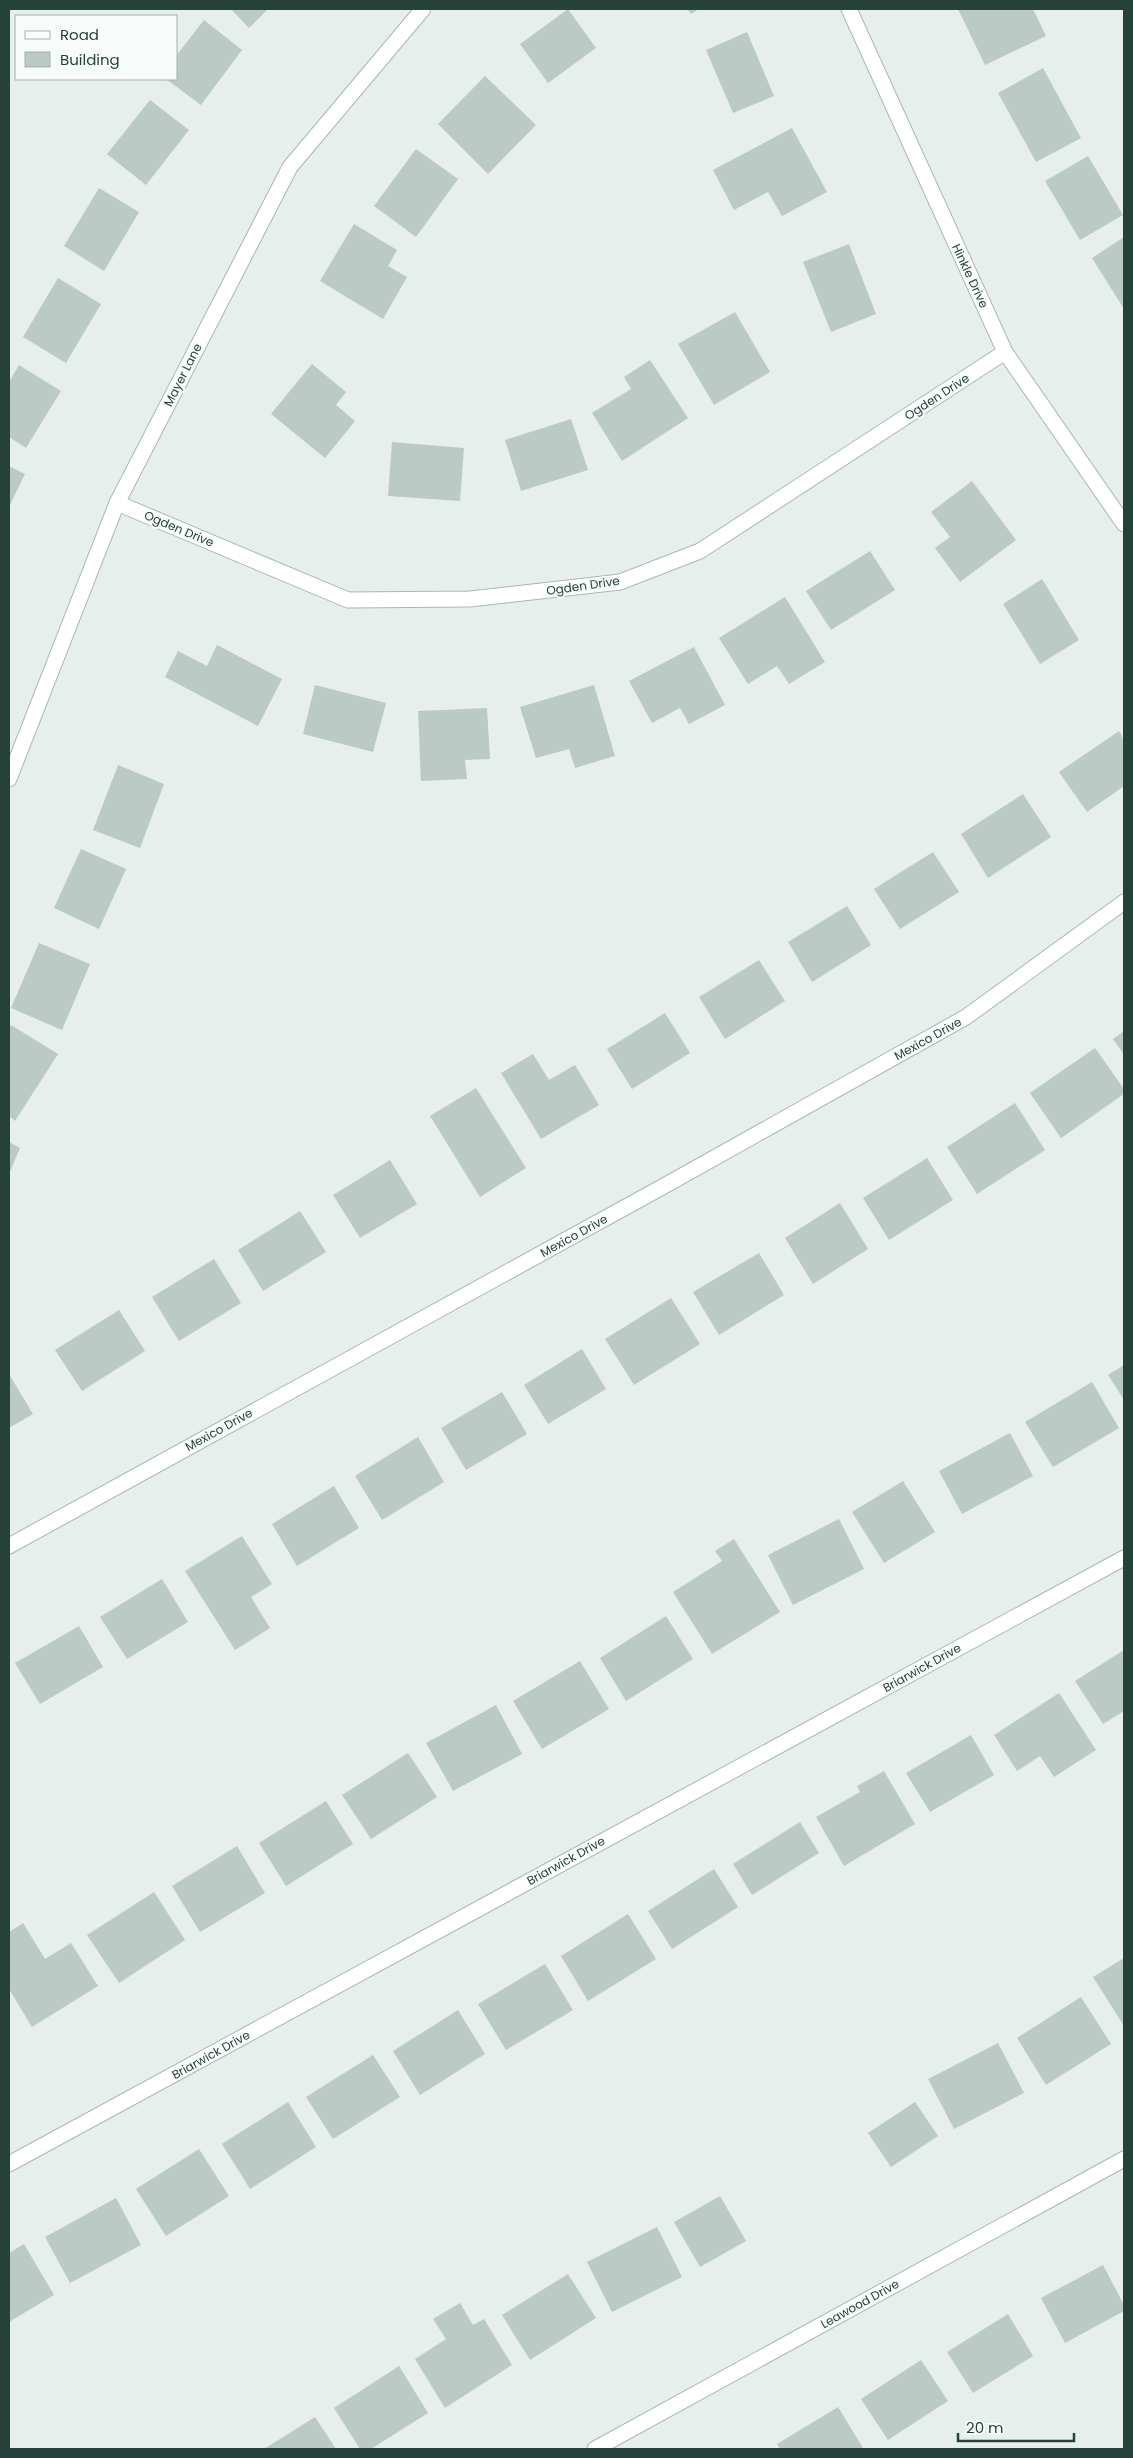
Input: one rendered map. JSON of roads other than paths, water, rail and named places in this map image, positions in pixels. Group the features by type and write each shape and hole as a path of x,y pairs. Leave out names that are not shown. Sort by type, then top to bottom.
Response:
{"street":[{"name":"Mayer Lane","path":"9,779 117,503 290,166 423,9"},
{"name":"Hinkle Drive","path":"849,9 1005,352 1124,524"},
{"name":"Ogden Drive","path":"117,503 348,600 470,599 620,582 700,550 1005,352"},
{"name":"Mexico Drive","path":"9,1546 664,1186 966,1017 1124,902"},
{"name":"Briarwick Drive","path":"9,2164 1124,1558"},
{"name":"Leawood Drive","path":"595,2449 1124,2159"}]}
